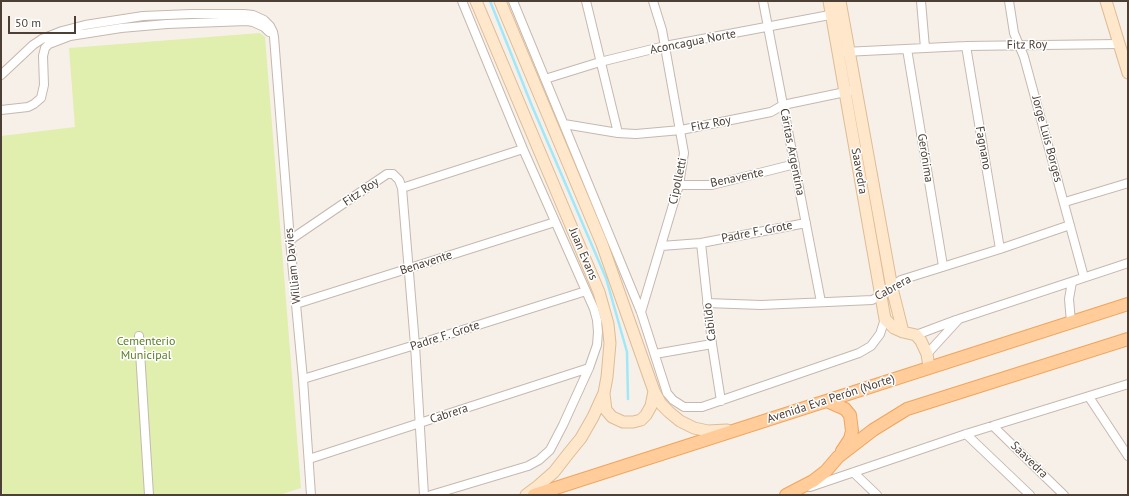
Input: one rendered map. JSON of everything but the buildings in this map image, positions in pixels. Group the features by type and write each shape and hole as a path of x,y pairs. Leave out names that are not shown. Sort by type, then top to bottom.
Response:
{"main road":[{"name":"Avenida Eva Perón (Norte)","path":"534,495 1128,304"},
{"path":"838,457 873,430 907,410 1128,339"},
{"path":"790,493 813,481 826,471 850,439 852,431 850,415 845,409 826,401"}],"street":[{"name":"Juan Evans","path":"431,495 528,466 539,460 550,450 589,368 597,345 598,332 597,320 586,291 523,150 462,1"},
{"name":"Juan Evans","path":"476,1 599,292 608,324 610,343 604,393 593,417 581,438 554,472 526,495"},
{"name":"Juan Evans","path":"500,1 602,244 654,391 661,404 680,421 694,428 708,432 718,432 749,426"},
{"path":"513,1 641,312 667,393 673,400 684,407 702,407 859,354 871,346 880,334 884,319 894,328 916,335 959,319 1128,263"},
{"path":"586,1 618,133"},
{"name":"Cipolletti","path":"641,312 679,184 684,153 662,30 653,1"},
{"name":"Cáritas Argentina","path":"763,1 821,302"},
{"name":"Saavedra","path":"829,1 837,13"},
{"name":"Saavedra","path":"840,1 837,13 843,52 892,288 903,332"},
{"path":"921,1 925,48"},
{"name":"Jorge Luis Borges","path":"1009,1 1014,33 1024,57 1065,202 1084,277"},
{"path":"1106,1 1128,73"},
{"name":"Aconcagua Norte","path":"545,79 600,62 665,46 837,13"},
{"path":"167,15 168,24"},
{"path":"1,75 33,45 50,35 85,25 121,19 167,15 253,15 264,20 270,26 274,37"},
{"path":"1,110 28,107 41,98 44,85 43,56 45,48 49,44 70,36 121,28 168,24 253,22 264,27 274,37"},
{"name":"William Davies","path":"274,37 290,240 303,379 311,495"},
{"name":"Fitz Roy","path":"843,52 966,46 1119,44"},
{"path":"33,45 38,47 43,56"},
{"name":"Fagnano","path":"966,46 1000,249"},
{"name":"Gerónima","path":"908,49 943,266"},
{"name":"Saavedra","path":"851,91 884,319"},
{"name":"Fitz Roy","path":"564,124 618,133 636,134 680,130 770,112 783,106 851,91"},
{"path":"424,495 415,346 402,188 523,150"},
{"name":"Benavente","path":"679,184 712,185 795,164"},
{"name":"Fitz Roy","path":"290,240 387,174 393,174 399,180 402,188"},
{"path":"1065,202 1128,183"},
{"name":"Benavente","path":"296,304 555,222"},
{"name":"Padre F. Grote","path":"661,246 701,243 806,223"},
{"name":"Cabrera","path":"707,303 761,305 872,300 892,288 901,280 1070,225"},
{"name":"Cabildo","path":"701,243 712,344 721,400"},
{"path":"1071,322 1069,299 1072,282"},
{"name":"Padre F. Grote","path":"303,379 415,346 586,291"},
{"path":"927,354 959,319"},
{"path":"916,335 921,341 927,354 929,367"},
{"path":"139,336 149,495"},
{"path":"655,354 712,344"},
{"name":"Cabrera","path":"309,460 589,368"},
{"path":"790,493 854,473 966,434 1128,384"},
{"path":"604,393 606,410 612,417 623,422 633,422 641,420 646,415 651,406 654,391"},
{"path":"1089,397 1128,456"},
{"name":"Saavedra","path":"993,426 1064,495"},
{"name":"Saavedra","path":"966,434 1030,495"},
{"path":"854,473 877,495"}],"green space":[{"name":"Cementerio Municipal","path":"260,33 265,37 301,488 279,495 3,495 1,476 1,136 75,127 69,48"}],"waterway":[{"path":"490,1 532,106 606,278 627,352 628,399"}]}
